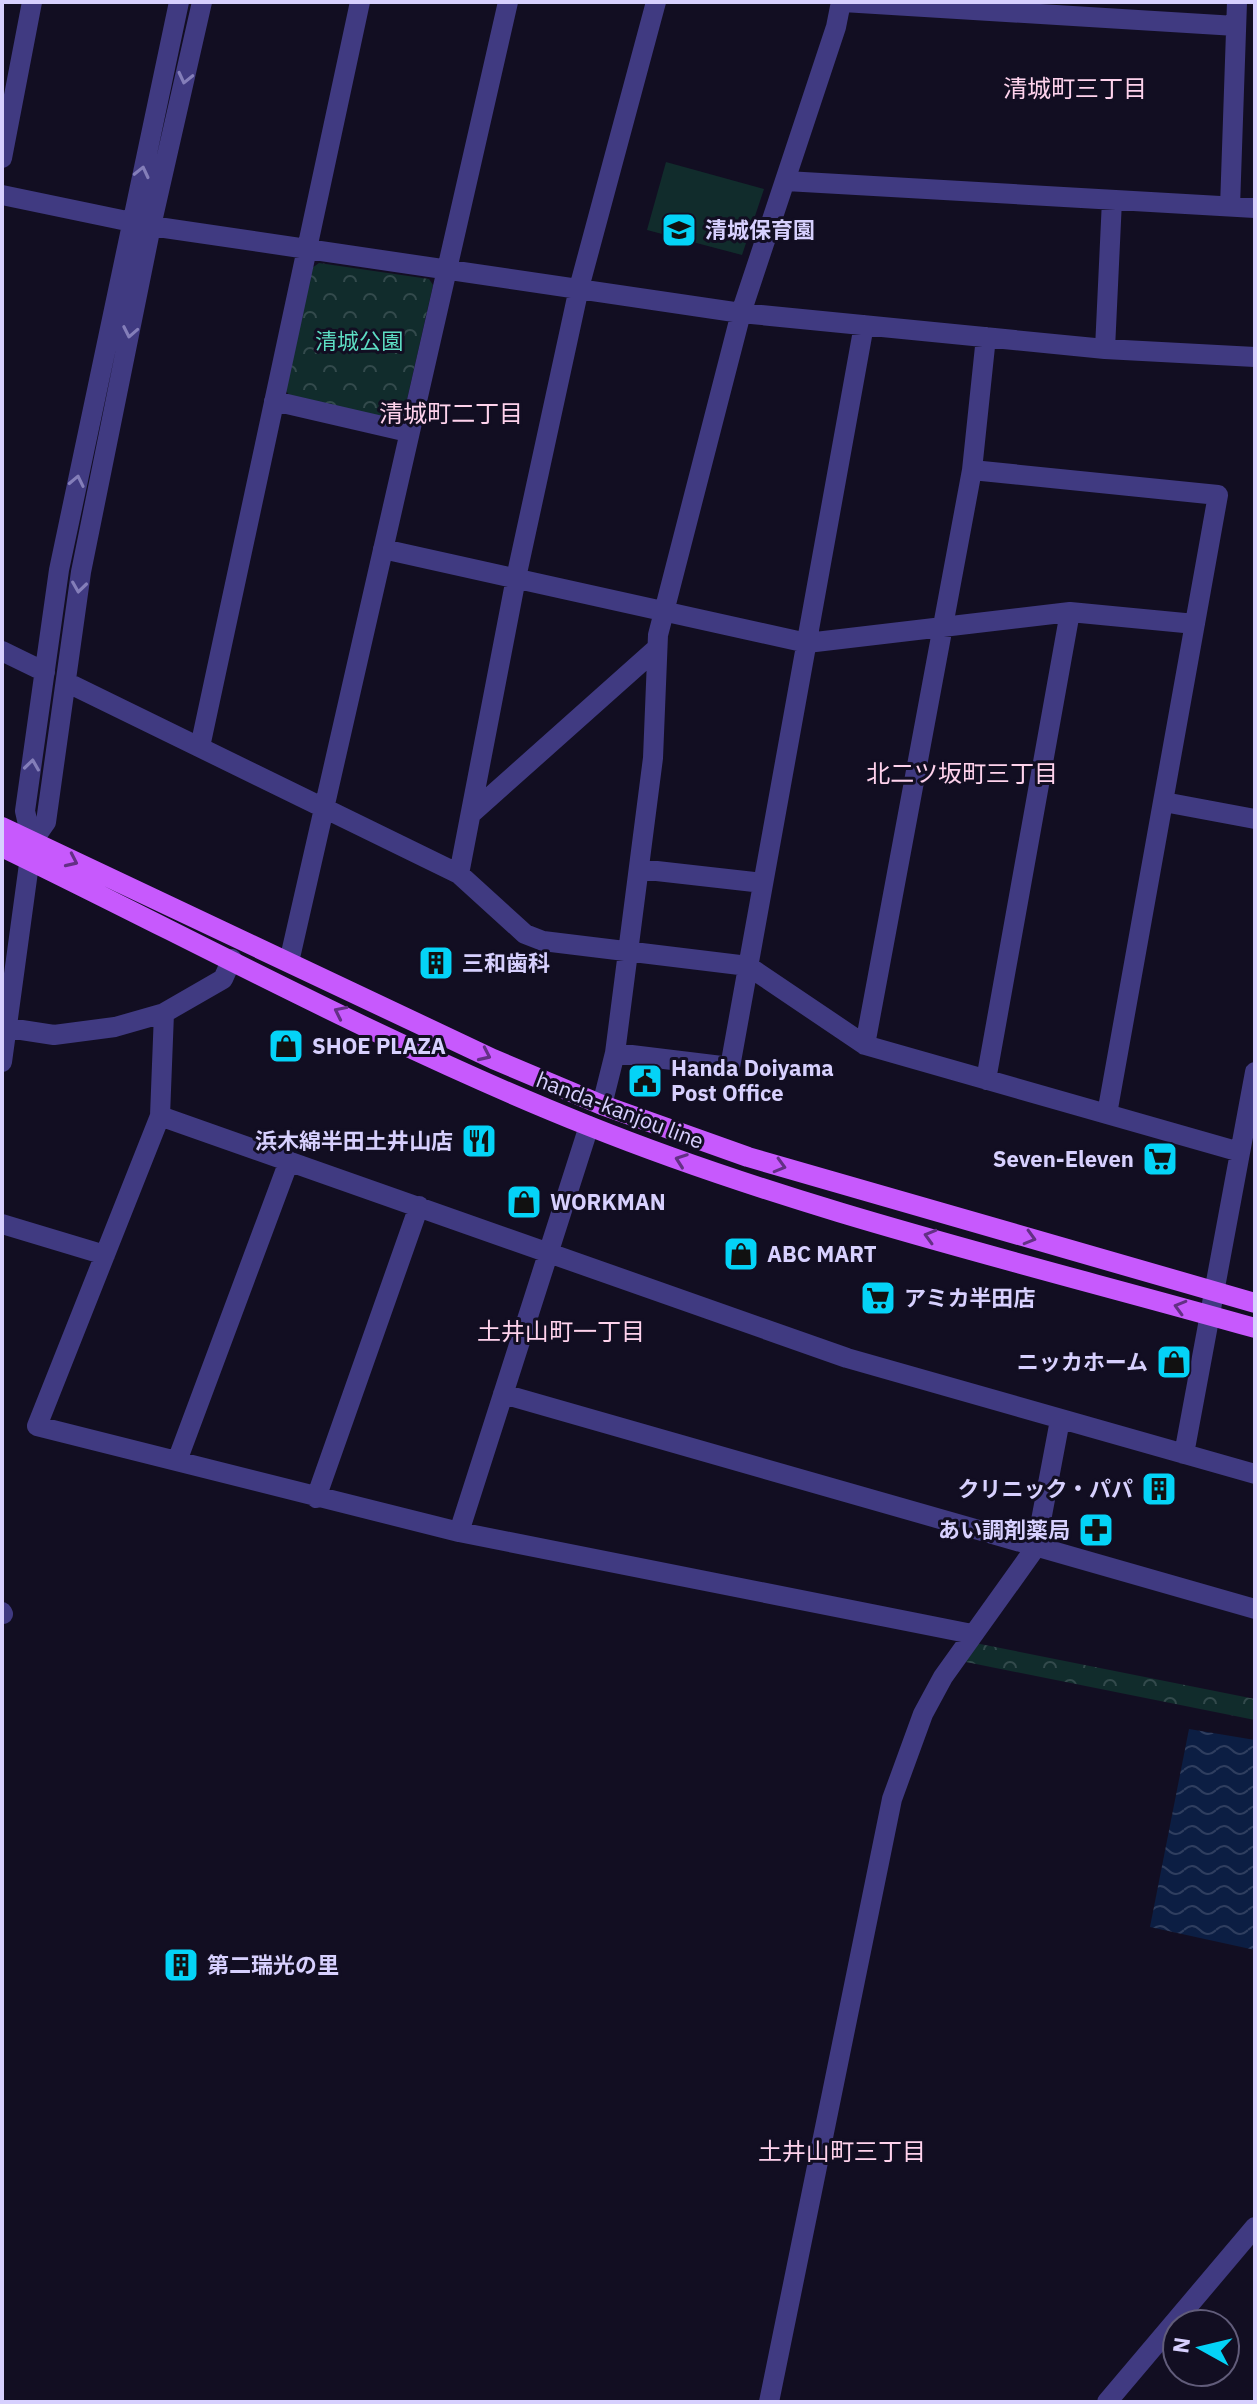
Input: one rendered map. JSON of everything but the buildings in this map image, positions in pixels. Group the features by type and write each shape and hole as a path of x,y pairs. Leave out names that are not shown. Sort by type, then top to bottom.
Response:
{"main road":[{"name":"handa-kanjou line","path":"2,827 30,851 232,959 482,1080 589,1126 741,1182 1255,1328"},
{"name":"handa-kanjou line","path":"2,847 30,851 289,962 493,1059 602,1105 748,1157 1255,1303"}],"street":[{"path":"2,158 32,2"},
{"path":"2,1062 4,1028 30,851 25,811 59,570 130,222 179,2"},
{"path":"30,851 46,822 81,572 151,226 202,2"},
{"path":"200,747 360,2"},
{"path":"289,962 508,2"},
{"path":"459,874 516,578 579,288 656,2"},
{"path":"602,1105 615,1053 653,758 656,649 741,313 842,2 1236,26"},
{"path":"1230,207 1237,2"},
{"path":"786,181 1255,208"},
{"path":"2,195 151,226 741,313 1105,349 1255,357"},
{"path":"1105,349 1112,200"},
{"path":"615,1053 730,1067 864,325"},
{"path":"865,1045 972,470 986,337"},
{"path":"274,401 408,432"},
{"path":"972,470 1218,495 1107,1114"},
{"path":"383,549 807,643 1070,612 1195,624"},
{"path":"986,1080 1070,612"},
{"path":"472,813 656,649"},
{"path":"2,651 45,672"},
{"path":"66,682 459,874 525,934 543,941 630,949 748,966 865,1045 1240,1152"},
{"path":"1164,802 1255,819"},
{"path":"639,869 763,883"},
{"path":"4,1028 54,1035 115,1027 164,1013 223,979 232,959"},
{"path":"164,1013 160,1116 37,1426 459,1532 972,1634"},
{"path":"1184,1454 1255,1072"},
{"path":"160,1116 549,1250 847,1358 1255,1474"},
{"path":"459,1532 589,1126"},
{"path":"177,1461 289,1161"},
{"path":"316,1498 419,1206"},
{"path":"2,1224 105,1255"},
{"path":"503,1394 1255,1609"},
{"path":"769,2402 892,1799 923,1714 972,1634 1036,1547 1060,1420"},
{"path":"1107,2402 1255,2227"}],"green space":[{"path":"666,162 764,189 742,255 647,230"},
{"name":"清城公園","path":"319,263 429,279 433,285 403,417 397,421 292,398 286,391 312,268"},
{"path":"975,1643 1255,1699 1255,1720 961,1661"}],"water":[{"path":"1189,1729 1255,1740 1255,1950 1150,1927"}],"place":[{"name":"清城保育園","path":"679,230"},
{"name":"三和歯科","path":"436,963"},
{"name":"SHOE PLAZA","path":"286,1046"},
{"name":"Handa Doiyama Post Office","path":"645,1081"},
{"name":"浜木綿半田土井山店","path":"479,1141"},
{"name":"Seven-Eleven","path":"1160,1159"},
{"name":"WORKMAN","path":"524,1202"},
{"name":"ABC MART","path":"741,1254"},
{"name":"アミカ半田店","path":"878,1298"},
{"name":"ニッカホーム","path":"1174,1362"},
{"name":"クリニック・パパ","path":"1159,1489"},
{"name":"あい調剤薬局","path":"1096,1530"},
{"name":"第二瑞光の里","path":"181,1965"}],"district":[{"name":"清城町三丁目","path":"1075,89"},
{"name":"清城町二丁目","path":"451,414"},
{"name":"北二ツ坂町三丁目","path":"962,774"},
{"name":"土井山町一丁目","path":"561,1332"},
{"name":"土井山町三丁目","path":"842,2152"}]}
